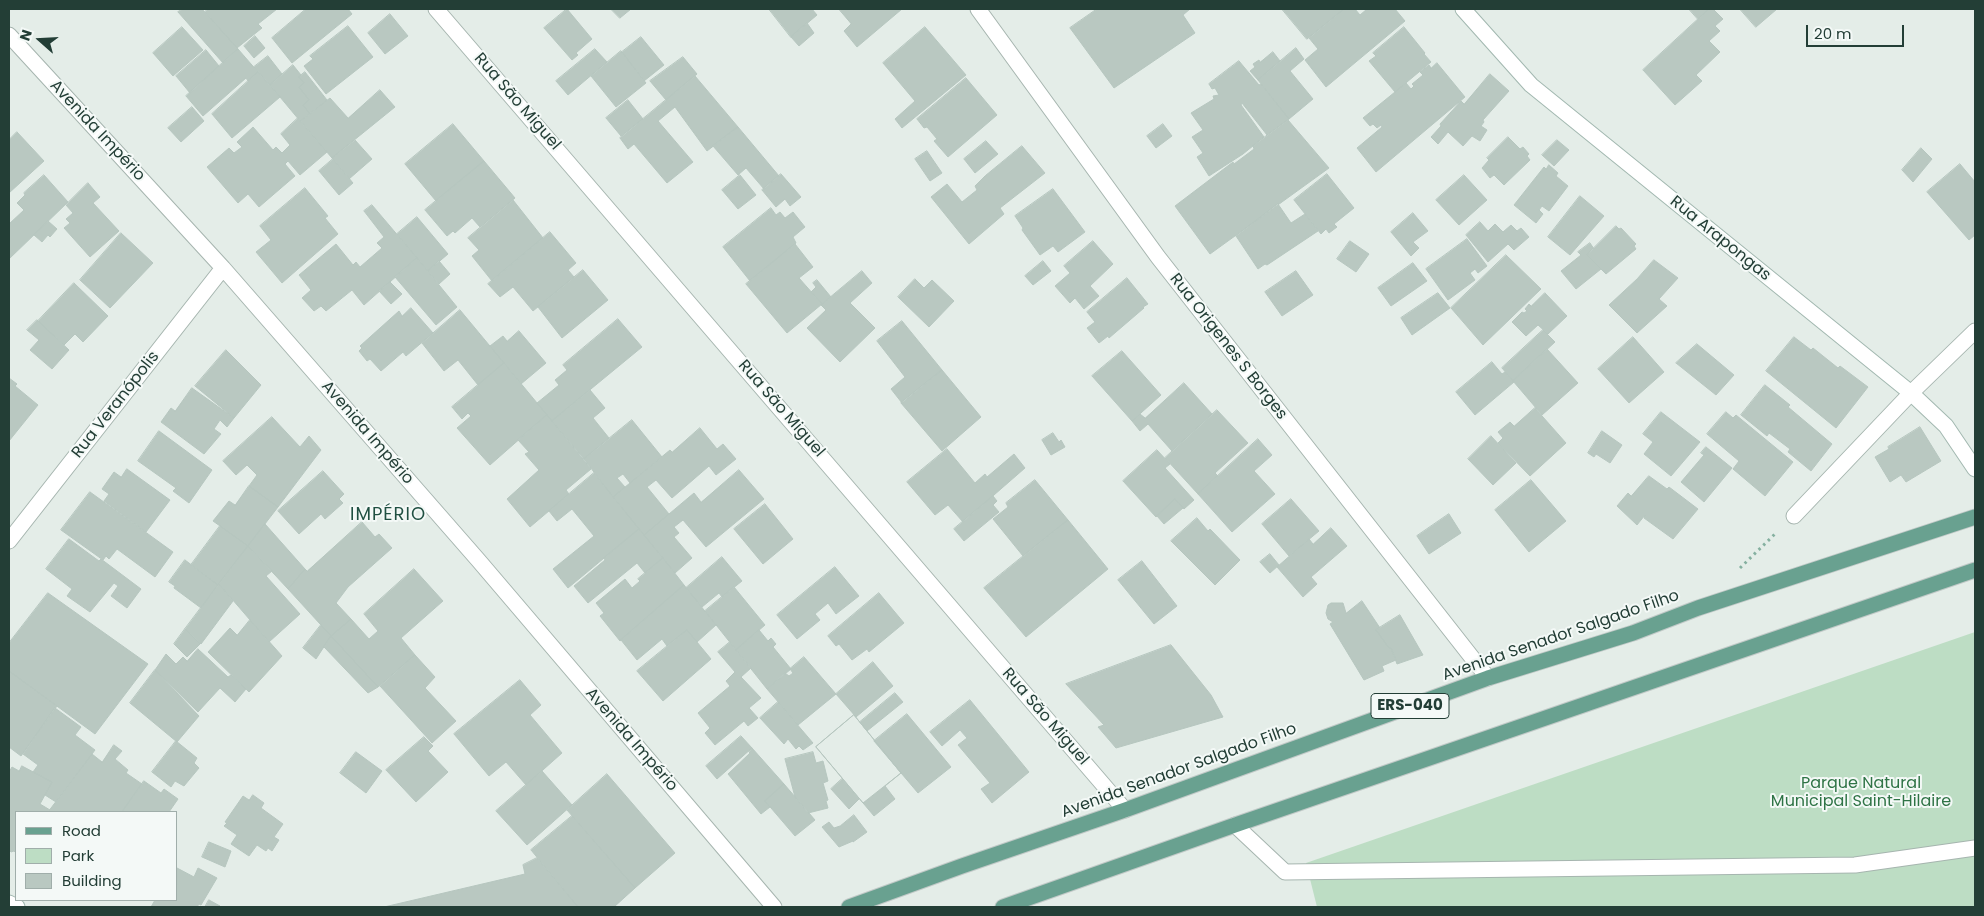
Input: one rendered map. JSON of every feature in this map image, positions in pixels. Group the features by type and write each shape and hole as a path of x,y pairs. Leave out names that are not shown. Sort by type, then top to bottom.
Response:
{"main road":[{"name":"Avenida Senador Salgado Filho","path":"849,907 1125,810 1488,678 1633,633 1698,608 1975,516"},
{"path":"1003,907 1975,570"}],"street":[{"name":"Rua São Miguel","path":"436,9 1125,810"},
{"name":"Rua Origenes S Borges","path":"978,9 1158,257 1488,678"},
{"name":"Rua Arapongas","path":"1464,9 1531,86 1911,393 1946,426 1975,469"},
{"name":"Avenida Império","path":"9,36 223,268 485,569 774,907"},
{"name":"Rua Veranópolis","path":"9,541 223,268"},
{"path":"1794,516 1911,393 1975,331"},
{"path":"1235,825 1285,872 1855,866 1975,848"},
{"path":"9,903 17,907"}],"path":[{"path":"1739,568 1794,516"}],"green space":[{"name":"Parque Natural Municipal Saint-Hilaire","path":"1975,632 1975,907 1317,907 1306,863"}],"building":[{"path":"183,9 202,9 238,49 223,63 178,12"},
{"path":"208,9 277,9 258,24 262,28 237,48 205,12"},
{"path":"306,9 348,9 352,14 292,63 272,38"},
{"path":"567,9 592,39 576,53 578,55 572,60 544,28"},
{"path":"611,9 631,9 620,18"},
{"path":"769,9 812,9 817,15 791,37"},
{"path":"839,9 902,9 857,47 844,31 851,24"},
{"path":"1097,9 1190,9 1183,15 1195,33 1114,88 1070,28"},
{"path":"1282,9 1344,9 1307,39"},
{"path":"1344,9 1355,9 1360,15 1367,9 1395,9 1405,21 1326,87 1305,60 1318,49 1309,38"},
{"path":"1689,9 1709,9 1698,19"},
{"path":"1709,9 1713,9 1723,19 1715,26 1720,31 1709,41 1720,52 1696,75 1702,81 1675,105 1643,70"},
{"path":"1740,9 1777,9 1756,27"},
{"path":"390,14 408,36 385,54 368,33"},
{"path":"807,23 814,33 799,46 791,37"},
{"path":"348,26 373,57 326,94 304,66 313,59 310,56"},
{"path":"182,27 203,50 173,76 153,53"},
{"path":"925,27 966,75 902,128 895,119 915,101 883,63"},
{"path":"1404,27 1431,62 1395,92 1369,61 1376,56 1373,53"},
{"path":"255,36 265,48 254,58 244,46"},
{"path":"641,37 664,65 644,81 622,52"},
{"path":"1296,48 1304,59 1290,71 1313,99 1289,119 1258,80"},
{"path":"238,49 258,72 248,81 246,78 203,116 186,96"},
{"path":"595,49 607,62 568,95 556,81"},
{"path":"206,50 219,66 190,93 176,76"},
{"path":"621,51 646,83 616,107 591,76"},
{"path":"1273,52 1280,61 1258,80 1250,71 1255,67 1253,64 1259,60 1260,62"},
{"path":"268,56 282,74 270,85 254,67"},
{"path":"683,57 697,74 666,100 650,81"},
{"path":"1239,61 1259,85 1261,84 1289,119 1267,135 1242,103 1241,105 1264,137 1243,154 1209,176 1197,157 1203,153 1192,137 1203,130 1191,113 1214,99 1213,96 1219,95 1215,88 1212,89 1209,84"},
{"path":"1437,63 1465,97 1376,172 1357,148 1382,127 1381,125 1377,128 1373,124 1370,126 1363,118 1406,83 1411,89 1414,86 1412,84 1423,75 1420,72 1429,65 1431,68"},
{"path":"293,65 301,75 299,77 304,83 299,87 309,100 303,105 310,114 300,121 270,85"},
{"path":"258,72 280,97 232,138 212,114"},
{"path":"305,72 327,100 310,114 303,105 309,100 299,87 304,83 299,77"},
{"path":"1490,74 1509,91 1483,120 1484,122 1481,126 1487,130 1480,141 1472,136 1463,146 1448,132 1438,144 1431,137 1441,126 1440,124 1461,101 1464,104"},
{"path":"695,76 738,127 707,151 675,107 658,121 693,162 667,183 634,144 628,149 620,138"},
{"path":"966,78 997,115 948,157 934,141 937,139 917,119"},
{"path":"380,90 395,107 332,158 300,121 330,98 348,118"},
{"path":"628,100 643,119 621,136 606,118"},
{"path":"192,107 204,121 181,142 168,128"},
{"path":"298,118 327,152 300,175 288,161 285,164 295,176 259,207 248,194 238,203 207,167 229,148 234,153 242,147 237,142 253,127 273,150 276,147 282,153 290,145 281,134"},
{"path":"1288,120 1329,168 1210,254 1175,206 1233,162 1234,164 1254,149 1253,146"},
{"path":"453,124 484,161 436,201 405,164"},
{"path":"1163,124 1172,136 1156,148 1147,136"},
{"path":"738,127 779,176 764,189 746,168 738,175 713,146"},
{"path":"17,132 44,161 9,193 9,140"},
{"path":"1508,137 1520,149 1523,147 1529,154 1527,156 1530,160 1504,185 1494,175 1490,178 1482,168 1489,160 1487,158"},
{"path":"355,140 372,159 349,179 332,158"},
{"path":"1557,140 1569,150 1554,166 1542,155"},
{"path":"986,141 998,154 975,173 964,159"},
{"path":"1022,146 1045,173 1000,208 1004,214 969,244 931,197 947,184 962,202 977,190 975,186 985,176"},
{"path":"1921,148 1932,159 1913,182 1902,170"},
{"path":"927,151 942,173 930,181 915,159"},
{"path":"333,159 353,183 339,195 319,171"},
{"path":"484,161 515,198 480,227 472,218 455,233 453,231 447,236 425,210"},
{"path":"1960,164 1975,182 1975,235 1969,240 1927,192"},
{"path":"1549,165 1558,173 1556,176 1568,186 1549,211 1542,206 1539,210 1543,214 1536,223 1514,205 1544,167 1546,169"},
{"path":"781,174 801,197 790,206 785,199 776,207 762,190"},
{"path":"1327,174 1354,208 1334,224 1337,227 1329,233 1326,229 1321,234 1294,200"},
{"path":"44,175 68,202 9,259 9,224 24,210 17,203 25,195 24,193"},
{"path":"740,175 756,195 738,209 722,190"},
{"path":"1464,175 1487,200 1459,225 1436,200"},
{"path":"88,183 100,197 93,203 119,231 90,257 64,228 70,223 66,219 73,213 66,205"},
{"path":"305,188 328,216 325,218 338,234 282,283 256,252 271,240 260,226"},
{"path":"1053,189 1085,232 1058,252 1053,246 1040,255 1022,230 1023,228 1015,216"},
{"path":"1580,196 1604,216 1570,255 1548,237"},
{"path":"513,200 543,238 492,281 472,256 479,250 468,238"},
{"path":"1278,204 1291,223 1305,214 1318,231 1258,269 1236,236"},
{"path":"372,205 417,258 364,305 352,290 326,311 321,306 314,311 302,298 311,290 299,275 336,244 353,265 356,262 360,267 382,248 377,243 384,237 364,211"},
{"path":"771,208 776,215 780,212 785,218 793,212 805,227 793,237 796,243 750,281 723,247"},
{"path":"1413,213 1428,231 1413,242 1419,248 1411,256 1391,232"},
{"path":"417,217 448,254 428,271 397,234"},
{"path":"48,221 57,229 42,242 34,235"},
{"path":"1480,222 1488,231 1495,224 1503,232 1511,225 1517,231 1521,228 1529,237 1514,250 1508,244 1488,262 1466,235"},
{"path":"1616,226 1619,229 1621,228 1636,244 1634,246 1636,249 1606,274 1587,255"},
{"path":"550,232 576,263 568,270 574,277 533,311 513,287 500,297 488,284"},
{"path":"121,233 153,263 110,308 80,280"},
{"path":"1467,239 1487,266 1478,273 1475,269 1470,273 1475,280 1448,300 1426,269"},
{"path":"1093,241 1113,264 1090,286 1099,296 1084,309 1075,298 1070,303 1055,286 1070,273 1064,266"},
{"path":"1350,241 1369,254 1356,272 1337,259"},
{"path":"1590,243 1594,249 1587,255 1601,269 1576,289 1561,271 1581,255 1578,252"},
{"path":"795,244 813,267 799,278 822,304 787,333 746,284"},
{"path":"1506,255 1541,289 1483,345 1451,308"},
{"path":"417,258 457,307 436,325 395,277"},
{"path":"1654,260 1678,278 1659,299 1667,306 1637,333 1609,305"},
{"path":"439,261 450,274 439,284 428,271"},
{"path":"1043,261 1051,271 1033,285 1025,276"},
{"path":"1413,263 1427,281 1391,306 1378,288"},
{"path":"583,270 608,300 562,338 538,307"},
{"path":"862,271 872,283 850,303 875,328 840,362 807,328 826,310 821,305"},
{"path":"1296,271 1313,295 1282,316 1265,292"},
{"path":"1127,278 1148,304 1109,338 1108,336 1099,343 1087,328 1095,322 1087,312"},
{"path":"915,279 924,288 932,280 954,301 929,327 898,297"},
{"path":"817,280 831,297 822,304 811,292 816,287 813,283"},
{"path":"390,282 402,294 391,304 379,291"},
{"path":"74,283 108,316 83,342 75,334 64,345 38,321"},
{"path":"1438,293 1450,308 1412,335 1401,318"},
{"path":"1545,293 1567,316 1548,334 1538,325 1526,336 1512,322 1522,312 1527,311 1525,309 1529,304 1531,306"},
{"path":"411,308 433,333 406,356 403,352 381,371 370,359 367,361 359,351 362,348 360,346 399,311 402,316"},
{"path":"460,310 504,363 478,385 458,360 444,371 422,343"},
{"path":"618,319 642,347 552,421 537,403 559,385 555,380 567,370 563,365"},
{"path":"37,320 69,350 52,369 30,350 39,340 27,330"},
{"path":"902,321 942,370 902,403 891,389 905,377 877,341"},
{"path":"1543,330 1555,342 1513,381 1502,368"},
{"path":"519,331 546,363 521,384 490,346 503,336 507,341"},
{"path":"1633,337 1664,372 1629,403 1598,369"},
{"path":"1794,337 1811,350 1813,348 1838,368 1840,366 1868,387 1836,428 1766,371"},
{"path":"1697,344 1734,375 1716,395 1676,363"},
{"path":"1547,349 1578,383 1542,415 1513,381"},
{"path":"226,350 261,385 234,418 195,386"},
{"path":"1122,351 1161,395 1132,421 1092,376"},
{"path":"1492,362 1502,374 1505,372 1514,382 1475,415 1456,392"},
{"path":"504,363 547,415 490,465 457,428 471,416 468,413 462,419 452,407"},
{"path":"942,370 981,417 942,451 901,403"},
{"path":"9,378 17,384 15,386 38,405 9,441"},
{"path":"1184,383 1212,414 1172,451 1148,424 1140,431 1132,421 1140,414 1145,418"},
{"path":"1765,385 1790,405 1788,407 1832,444 1811,471 1788,452 1790,449 1769,433 1767,436 1741,415"},
{"path":"192,388 234,418 227,427 220,420 214,429 221,434 204,454 161,422 171,408 175,411"},
{"path":"590,390 605,408 593,418 609,438 584,459 552,421"},
{"path":"1535,408 1566,443 1530,476 1498,443 1503,438 1498,432 1510,422 1514,426"},
{"path":"1217,410 1248,443 1215,473 1218,476 1198,494 1165,458"},
{"path":"1661,412 1700,442 1671,476 1644,454 1653,442 1643,434"},
{"path":"1726,412 1733,418 1736,415 1793,462 1765,496 1733,469 1739,461 1707,434"},
{"path":"547,415 591,469 566,490 569,494 530,527 507,499 539,470 525,454 529,452 518,440"},
{"path":"272,417 300,447 309,436 321,450 278,507 249,486 257,475 247,465 236,475 223,461"},
{"path":"632,420 662,457 630,483 623,474 617,478 625,487 613,497 584,459"},
{"path":"1920,427 1941,461 1906,482 1901,475 1890,482 1875,457"},
{"path":"700,428 717,449 723,444 736,459 716,475 709,466 672,498 656,480 647,487 669,514 644,535 613,497"},
{"path":"159,431 212,470 189,503 173,491 176,488 138,461"},
{"path":"1602,431 1622,445 1610,463 1596,454 1594,457 1588,453"},
{"path":"1053,433 1059,442 1061,440 1065,447 1051,455 1042,440"},
{"path":"1491,436 1516,463 1493,485 1468,459"},
{"path":"1258,439 1272,455 1254,471 1275,494 1232,532 1198,494"},
{"path":"1706,447 1732,468 1704,502 1681,482 1704,455 1701,453"},
{"path":"947,449 975,483 985,474 987,477 1014,454 1025,468 963,522 948,505 935,515 907,482"},
{"path":"1157,450 1170,464 1165,468 1194,500 1184,509 1175,499 1156,517 1123,481"},
{"path":"127,469 170,500 146,532 104,501 109,494 102,489 114,472 121,477"},
{"path":"739,470 764,499 706,547 683,520 674,527 679,533 674,537 692,558 675,573 644,535 694,493 701,502"},
{"path":"323,471 344,494 339,499 343,503 325,519 321,514 299,534 278,511"},
{"path":"594,473 639,529 568,588 553,569 594,536 572,509 557,521 549,511"},
{"path":"1649,476 1667,489 1669,487 1698,509 1673,539 1644,518 1645,515 1637,525 1617,506 1628,493 1631,496"},
{"path":"1035,480 1068,520 1023,556 993,519 1008,507 1006,503"},
{"path":"1531,480 1566,521 1529,552 1495,510"},
{"path":"249,486 278,507 248,546 213,521 229,501 235,505"},
{"path":"90,492 173,552 155,577 117,549 109,559 106,556 103,560 61,530"},
{"path":"993,496 997,501 993,505 999,512 964,541 954,529"},
{"path":"1175,499 1183,508 1164,524 1157,516"},
{"path":"1291,499 1319,531 1289,556 1262,524"},
{"path":"765,504 793,539 763,564 734,529"},
{"path":"1449,514 1461,533 1429,554 1417,536"},
{"path":"1197,518 1208,531 1210,529 1240,560 1215,585 1171,541"},
{"path":"1068,520 1108,569 1026,637 984,588"},
{"path":"362,522 375,537 379,534 392,548 348,587 336,603 351,619 331,636 288,589 305,569 307,571"},
{"path":"265,524 305,569 288,589 248,546"},
{"path":"220,526 248,546 218,585 191,565"},
{"path":"1331,528 1347,546 1311,577 1317,584 1303,597 1277,567 1309,539 1313,544"},
{"path":"639,529 663,558 645,573 637,563 588,603 574,586"},
{"path":"69,539 99,561 101,559 141,589 127,608 111,596 118,586 114,583 90,612 67,596 72,589 46,569"},
{"path":"248,546 272,571 266,576 300,614 269,642 219,584"},
{"path":"1270,554 1279,565 1270,573 1260,562"},
{"path":"722,557 742,581 722,597 719,593 702,607 686,588"},
{"path":"663,558 684,585 620,641 600,616 604,613 596,603 625,579 632,588 640,581 638,579"},
{"path":"185,560 218,585 201,608 174,588 175,586 169,582"},
{"path":"1142,561 1177,606 1154,624 1118,580"},
{"path":"835,567 859,596 836,614 828,603 815,614 820,620 797,639 777,615"},
{"path":"414,569 443,601 401,638 415,655 378,687 331,636 351,619 369,639 378,631 364,614"},
{"path":"219,584 233,601 201,644 185,629"},
{"path":"684,585 716,625 697,642 687,630 667,646 662,639 637,660 621,640"},
{"path":"734,587 765,625 736,650 705,611"},
{"path":"48,593 148,664 95,734 9,671 9,643"},
{"path":"879,593 904,623 869,652 867,649 852,660 839,644 836,646 828,636"},
{"path":"1362,601 1380,628 1376,630 1389,648 1391,648 1396,660 1382,666 1384,671 1364,680 1330,624 1333,622 1328,619 1326,613 1328,605 1331,603 1343,603 1346,613"},
{"path":"1400,615 1423,655 1397,664 1391,648 1389,648 1376,630"},
{"path":"250,620 282,656 249,692 208,652 230,628 237,635"},
{"path":"321,625 331,636 316,659 303,648"},
{"path":"185,629 200,644 187,657 174,644"},
{"path":"687,630 711,659 663,701 637,671"},
{"path":"759,630 768,641 771,638 776,644 773,647 791,669 767,689 736,650"},
{"path":"331,636 378,687 368,693 324,647"},
{"path":"730,642 751,668 741,677 761,698 749,708 758,718 748,726 744,721 715,745 705,733 710,728 698,713 730,686 726,681 735,672 718,652"},
{"path":"1171,645 1211,695 1223,717 1116,748 1098,727 1104,725 1066,684"},
{"path":"198,649 228,677 231,675 246,689 235,702 220,688 198,712 155,670 166,654 176,664 183,657 187,661"},
{"path":"415,655 435,677 425,688 456,721 432,743 380,686"},
{"path":"804,657 836,694 798,725 767,689 785,673 789,676 793,673 790,669"},
{"path":"873,662 893,686 856,717 836,694"},
{"path":"155,670 199,716 177,742 130,703"},
{"path":"9,671 57,706 21,756 9,747"},
{"path":"520,680 541,705 530,715 562,753 526,785 506,762 489,776 454,734"},
{"path":"895,693 903,702 867,731 860,722"},
{"path":"970,700 1029,772 992,803 981,789 990,783 958,745 967,738 960,730 942,746 930,732"},
{"path":"778,702 813,743 803,750 799,746 796,749 788,739 784,744 760,718"},
{"path":"55,708 81,727 75,735 95,750 56,802 45,795 52,782 33,772 38,765 23,754"},
{"path":"907,714 951,767 918,793 874,741"},
{"path":"854,715 901,773 863,803 816,747"},
{"path":"854,715 901,773 885,786 895,799 874,816 816,747"},
{"path":"741,736 752,748 717,779 706,766"},
{"path":"424,737 433,746 428,751 448,772 416,802 386,770"},
{"path":"176,741 197,758 194,763 199,768 184,786 175,781 171,787 152,772"},
{"path":"114,745 122,751 115,759 128,770 126,773 142,784 123,811 49,811 92,754 102,762"},
{"path":"752,748 784,784 765,801 770,807 761,814 728,774 750,753"},
{"path":"356,752 382,771 366,793 340,773"},
{"path":"813,752 816,763 823,761 828,781 823,783 828,800 826,801 828,808 808,813 795,797 785,759"},
{"path":"22,766 52,782 40,804 50,810 15,811 15,852 12,852 9,851 9,772 12,767 19,771"},
{"path":"542,771 572,805 527,845 496,811"},
{"path":"607,774 675,853 635,888 567,810"},
{"path":"842,779 859,799 849,809 831,789"},
{"path":"144,781 161,793 164,789 178,799 170,811 123,811"},
{"path":"784,784 815,820 795,836 765,801"},
{"path":"253,795 264,803 261,808 283,824 274,837 279,840 272,851 268,848 266,851 257,845 249,856 231,844 237,835 224,826 243,796 249,800"},
{"path":"854,815 867,832 853,842 839,847 822,827 829,822 834,828 840,826"},
{"path":"572,816 635,888 614,907 578,907 531,850"},
{"path":"209,842 231,851 225,867 202,857"},
{"path":"537,858 578,907 384,907 525,874 523,865"},
{"path":"198,868 217,878 201,905 199,904 197,907 151,907 154,901 178,901 178,869 194,877"},
{"path":"209,900 220,906 205,907"}],"district":[{"name":"IMPÉRIO","path":"388,515"}]}
